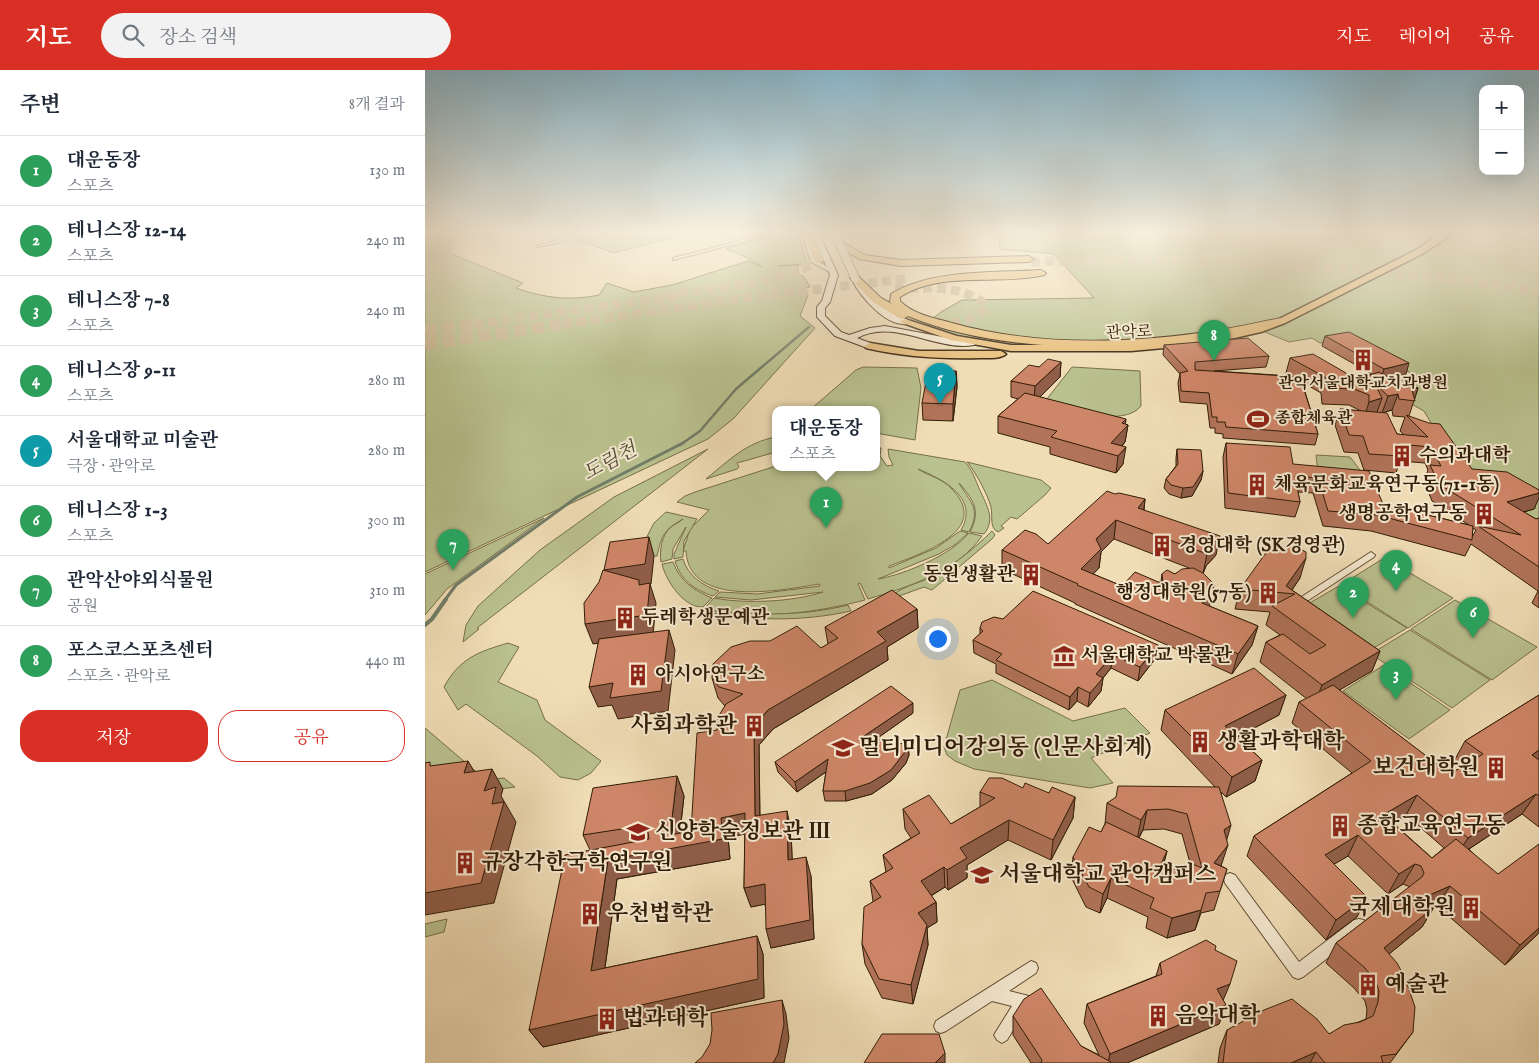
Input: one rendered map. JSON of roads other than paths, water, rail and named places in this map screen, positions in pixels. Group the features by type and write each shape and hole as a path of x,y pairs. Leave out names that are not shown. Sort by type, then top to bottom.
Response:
{"highway":[{"path":"905,279 937,277"},
{"path":"983,277 923,283 899,292 895,296 895,302 907,311 924,318 972,333 1066,341 1191,338 1282,321"},
{"path":"855,278 877,300 908,320"}],"main road":[{"path":"833,277 820,313 828,326 849,339 870,346"},
{"name":"관악로","path":"908,320 971,343 1009,347 1055,349 1143,348 1188,344 1260,330 1369,277"},
{"path":"849,339 855,334 892,329 908,330 947,341 971,343"},
{"path":"897,352 958,350 964,349 971,343"},
{"name":"관악로","path":"870,346 897,352 939,356 1027,353 1055,349"}],"street":[{"path":"1295,605 1371,555"},
{"path":"1230,878 1298,972 1374,914"},
{"path":"941,1026 1031,968"},
{"path":"991,994 1024,1001 1002,1035"}],"waterway":[{"name":"도림천","path":"682,443 700,431 736,389 809,327"},
{"name":"도림천","path":"445,600 456,585 577,497 682,443"},
{"name":"도림천","path":"425,625 432,619 446,599"}],"tunnel":[{"path":"665,295 745,284 777,277"},
{"path":"1434,277 1539,291"},
{"path":"563,324 767,295 905,279"},
{"path":"895,289 931,288 955,290 976,298 986,305 980,313 963,321 941,322 911,318"},
{"path":"474,324 678,296"},
{"path":"425,331 483,323"},
{"path":"425,344 571,323"}],"place":[{"name":"관악서울대학교치과병원","path":"1363,360"},
{"name":"포스코스포츠센터","path":"1214,361"},
{"name":"서울대학교 미술관","path":"940,404"},
{"name":"종합체육관","path":"1258,419"},
{"name":"수의과대학","path":"1402,456"},
{"name":"체육문화교육연구동(71-1동)","path":"1257,485"},
{"name":"생명공학연구동","path":"1484,514"},
{"name":"대운동장","path":"826,528"},
{"name":"경영대학 (SK경영관)","path":"1162,546"},
{"name":"관악산야외식물원","path":"453,570"},
{"name":"동원생활관","path":"1031,575"},
{"name":"테니스장 9-11","path":"1396,591"},
{"name":"행정대학원(57동)","path":"1268,593"},
{"name":"두레학생문예관","path":"625,618"},
{"name":"테니스장 12-14","path":"1353,618"},
{"name":"테니스장 1-3","path":"1473,638"},
{"name":"서울대학교 박물관","path":"1064,656"},
{"name":"아시아연구소","path":"638,675"},
{"name":"테니스장 7-8","path":"1396,700"},
{"name":"사회과학관","path":"754,726"},
{"name":"생활과학대학","path":"1200,742"},
{"name":"멀티미디어강의동 (인문사회계)","path":"843,748"},
{"name":"보건대학원","path":"1496,768"},
{"name":"종합교육연구동","path":"1340,826"},
{"name":"신양학술정보관 Ⅲ","path":"638,832"},
{"name":"규장각한국학연구원","path":"465,863"},
{"name":"서울대학교 관악캠퍼스","path":"982,875"},
{"name":"국제대학원","path":"1471,908"},
{"name":"우천법학관","path":"590,914"},
{"name":"예술관","path":"1368,985"},
{"name":"음악대학","path":"1158,1016"},
{"name":"법과대학","path":"607,1019"}]}
